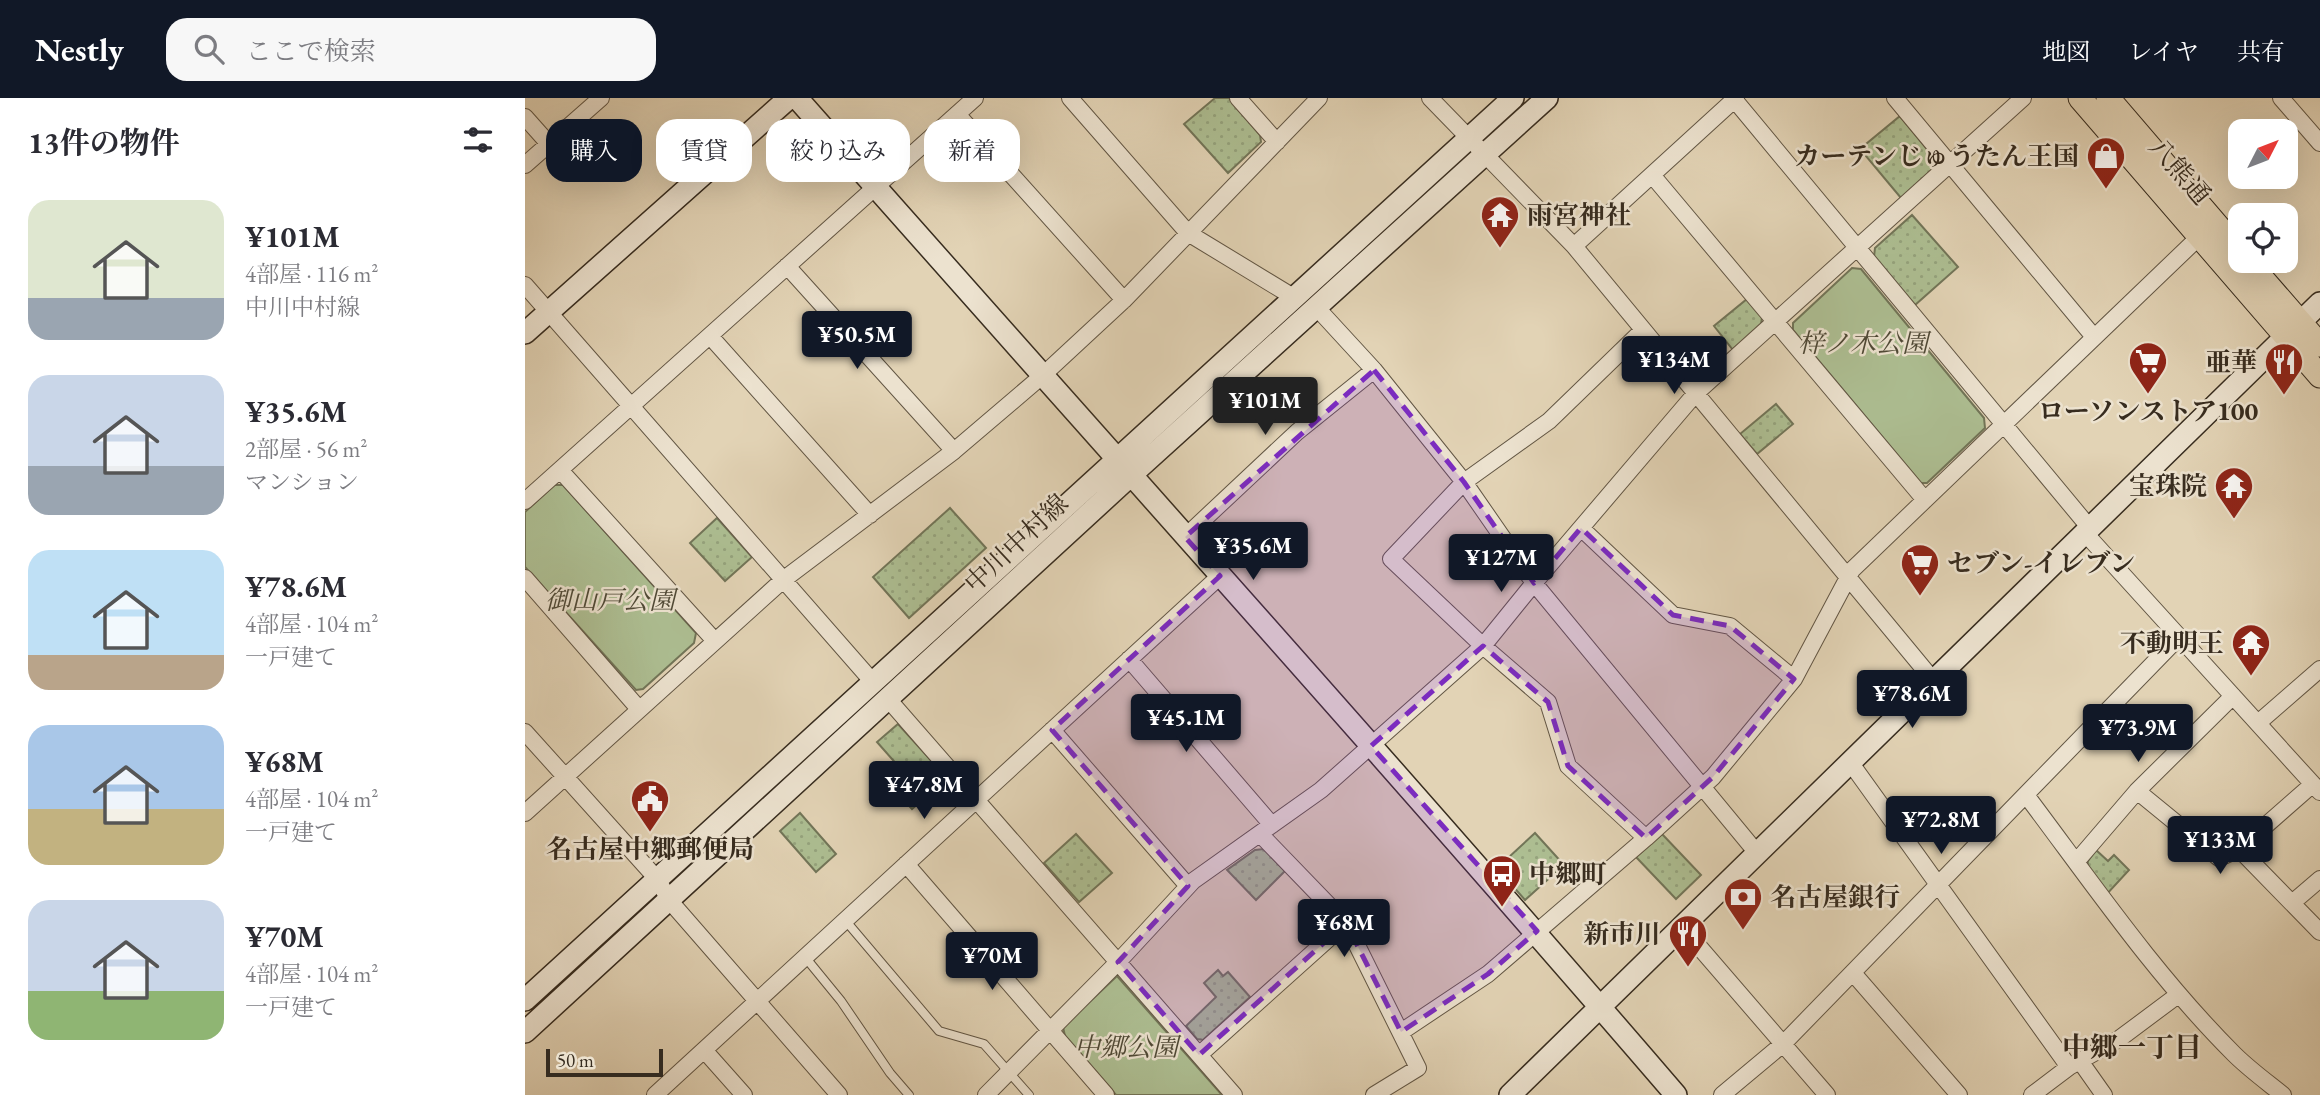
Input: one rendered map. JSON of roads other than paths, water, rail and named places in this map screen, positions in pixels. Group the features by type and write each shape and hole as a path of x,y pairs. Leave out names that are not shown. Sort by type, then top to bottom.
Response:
{"main road":[{"path":"525,333 789,98"},
{"path":"797,98 1123,469 1537,931 1673,1094"},
{"name":"中川中村線","path":"525,1032 888,699 1295,298 1513,98"},
{"name":"中川中村線","path":"525,1000 872,681 1317,308 1547,98"},
{"name":"八熊通","path":"2080,98 2199,237 2292,328 2320,345"},
{"name":"八熊通","path":"2108,98 2228,238"},
{"name":"八熊通","path":"2255,273 2320,376"},
{"path":"1510,1095 2320,303"}],"street":[{"path":"577,119 601,98"},
{"path":"525,501 975,98"},
{"path":"1070,98 1188,233 1295,298"},
{"path":"1238,98 1276,142"},
{"path":"525,813 783,580 954,451 1042,376 1124,300 1319,98"},
{"path":"1430,98 1574,246 1933,680"},
{"path":"1895,98 2094,337"},
{"path":"986,1095 1118,962 1188,886 1321,790 1483,646 1696,393 2023,98"},
{"path":"2281,98 2320,143"},
{"path":"1574,246 1734,99 2004,424 2087,529 2179,637 2316,788 2239,849 2219,858 2137,791"},
{"path":"957,114 1124,300"},
{"path":"525,117 546,141"},
{"path":"525,165 546,147"},
{"path":"1652,175 1925,500"},
{"path":"1401,1032 1487,974 1646,838 1702,786 1794,679 1852,570 2199,237"},
{"path":"787,266 954,451"},
{"path":"525,285 872,681"},
{"path":"1317,308 1374,370 1464,482 1534,583 1757,853"},
{"path":"1643,330 1549,421 1464,482 1391,559 1483,646 1548,702 1568,766 1646,838"},
{"path":"710,336 870,515"},
{"path":"1185,537 1297,432 1374,370"},
{"path":"560,470 715,641"},
{"path":"1581,528 1674,615 1730,626 1794,679"},
{"path":"655,1095 1220,576"},
{"path":"525,578 639,709"},
{"path":"1722,1095 1783,1044 2179,637"},
{"path":"1129,659 1266,829 1346,923 1418,1068 1374,1095"},
{"path":"2257,723 2320,669"},
{"path":"2076,862 2137,791 2233,696"},
{"path":"888,699 1234,1095"},
{"path":"1052,730 1188,886"},
{"path":"525,732 658,880 669,900 839,1095"},
{"path":"1850,762 2074,1064 2104,1095"},
{"path":"2026,795 2122,927 2178,995 2236,1056 2283,1095"},
{"path":"2239,849 2320,932"},
{"path":"906,864 1106,1095"},
{"path":"2292,903 2320,879"},
{"path":"1199,1055 1346,923"},
{"path":"1682,927 1828,1095"},
{"path":"1853,973 1959,1095"},
{"path":"2032,1095 2074,1064 2119,1040 2178,995"},
{"path":"704,1050 744,1095"}],"lane":[{"path":"845,920 939,1031 984,1044 1029,1095"},
{"path":"805,957 841,1001 890,1073 909,1095"}],"place":[{"name":"カーテンじゅうたん王国","path":"2106,190"},
{"name":"雨宮神社","path":"1500,249"},
{"name":"ローソンストア100","path":"2148,395"},
{"name":"亜華","path":"2284,396"},
{"name":"宝珠院","path":"2234,520"},
{"name":"セブン-イレブン","path":"1920,597"},
{"name":"不動明王","path":"2251,677"},
{"name":"名古屋中郷郵便局","path":"650,833"},
{"name":"中郷町","path":"1502,908"},
{"name":"名古屋銀行","path":"1743,931"},
{"name":"新市川","path":"1688,968"}],"district":[{"name":"中郷一丁目","path":"2132,1047"}],"park label":[{"name":"梓ノ木公園","path":"1863,343"},
{"name":"御山戸公園","path":"610,600"},
{"name":"中郷公園","path":"1126,1047"}]}
